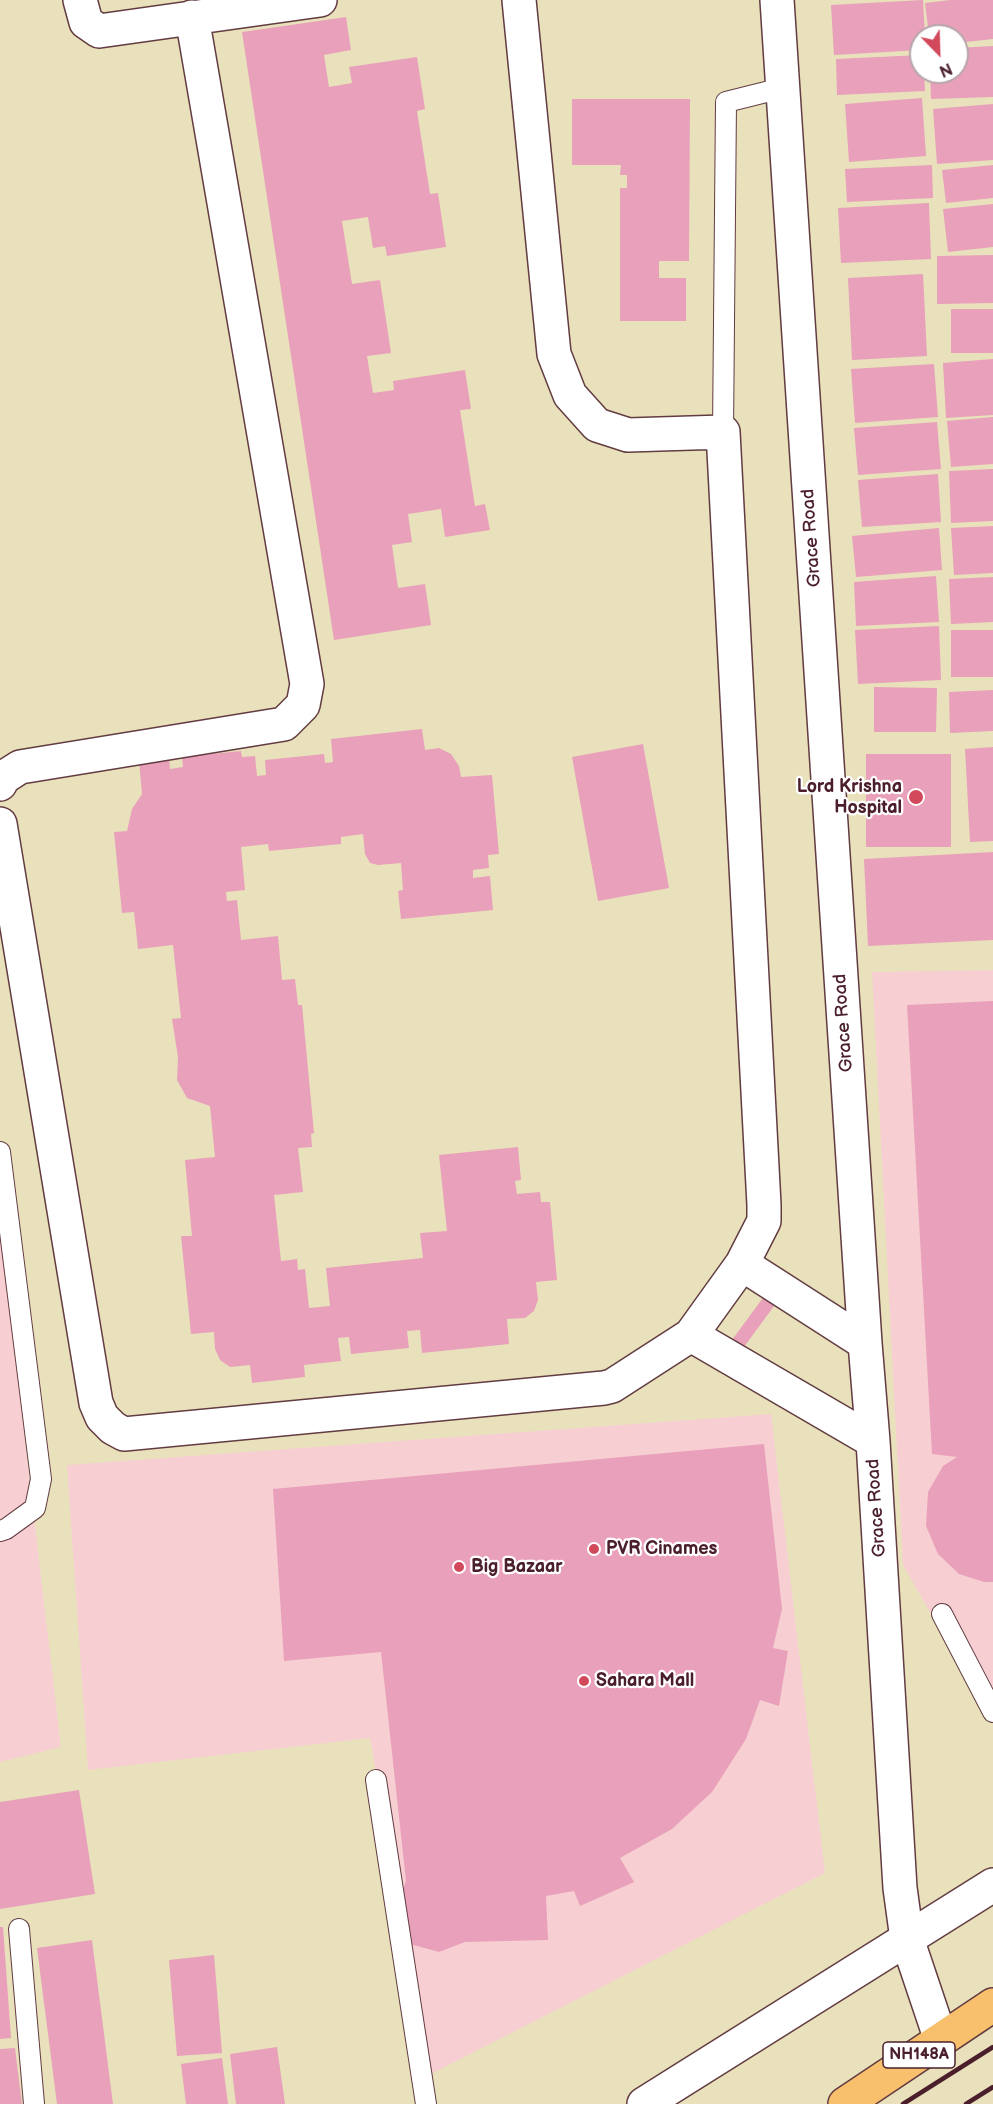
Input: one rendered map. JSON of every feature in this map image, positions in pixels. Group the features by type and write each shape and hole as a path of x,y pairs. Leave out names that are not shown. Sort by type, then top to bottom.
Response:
{"highway":[{"name":"NH148A","path":"845,2104 993,2005"}],"street":[{"path":"80,0 86,22 99,31 320,0"},
{"path":"0,824 96,1403 102,1417 112,1428 124,1434 612,1386 691,1335 742,1264 764,1221 764,1205 723,432 628,435 597,425 570,395 554,354 519,0"},
{"name":"Grace Road","path":"777,0 873,1442 900,1888 907,1939 941,2040"},
{"path":"0,784 3,778 20,767 284,724 303,705 307,684 192,17"},
{"path":"742,1264 865,1343"},
{"path":"691,1335 873,1442"},
{"path":"644,2104 993,1885"}],"lane":[{"path":"723,432 726,102 782,88"},
{"path":"0,1152 40,1479 35,1508 0,1531"},
{"path":"942,1614 993,1712"},
{"path":"376,1780 426,2104"},
{"path":"19,1929 34,2104"}],"shaded area":[{"path":"993,970 993,1722 903,1565 872,972"},
{"path":"0,1228 61,1747 0,1762"},
{"name":"Sahara Mall","path":"771,1414 825,1873 427,2076 370,1738 88,1770 67,1465"}],"building":[{"path":"923,0 924,24 909,24 909,51 834,55 831,5"},
{"path":"950,0 993,0 993,39 969,42 969,24 928,24 925,3"},
{"path":"346,17 351,50 324,55 329,87 352,83 349,67 417,57 425,109 417,111 430,194 438,193 446,247 387,256 385,246 373,248 368,217 342,221 352,284 380,280 391,353 367,356 373,393 394,390 393,381 465,370 471,409 460,410 475,506 485,504 490,530 445,537 441,509 408,514 412,542 392,545 398,588 425,584 431,625 334,640 242,32"},
{"path":"993,46 993,97 931,99 930,84 969,84 969,47"},
{"path":"909,56 909,84 925,84 925,91 837,95 836,59"},
{"path":"922,98 926,156 849,162 845,104"},
{"path":"572,99 690,99 689,261 659,261 659,278 686,278 686,321 620,321 620,188 627,188 627,175 620,175 621,165 572,165"},
{"path":"993,104 993,160 937,164 933,109"},
{"path":"932,165 933,198 847,202 845,169"},
{"path":"993,165 993,198 946,203 942,170"},
{"path":"929,203 931,259 841,263 838,208"},
{"path":"993,204 993,247 948,252 943,209"},
{"path":"993,255 993,303 937,304 937,256"},
{"path":"923,274 927,356 852,360 848,278"},
{"path":"951,309 993,309 993,353 951,353"},
{"path":"993,359 993,415 946,418 943,363"},
{"path":"934,364 938,417 855,423 851,369"},
{"path":"993,417 993,464 951,467 947,421"},
{"path":"937,422 941,469 858,475 854,428"},
{"path":"993,469 993,521 951,523 949,471"},
{"path":"938,474 941,522 862,527 858,480"},
{"path":"993,526 993,573 954,575 951,528"},
{"path":"939,528 942,570 856,577 852,536"},
{"path":"936,576 939,622 856,626 854,582"},
{"path":"993,577 993,622 951,624 949,579"},
{"path":"939,626 941,680 858,684 855,630"},
{"path":"951,630 993,630 993,677 951,677"},
{"path":"874,687 937,688 936,732 874,732"},
{"path":"993,690 993,731 950,733 949,692"},
{"path":"422,729 425,750 439,748 451,754 459,766 461,777 492,775 499,854 488,855 489,868 473,870 473,878 490,876 493,910 401,919 398,891 403,890 401,863 378,865 370,863 365,854 363,834 341,837 341,844 269,851 268,844 241,847 245,890 226,892 227,901 237,900 241,940 278,936 282,980 295,979 298,1005 302,1005 314,1133 311,1134 312,1147 298,1148 303,1192 274,1195 281,1261 297,1259 298,1270 305,1269 309,1308 330,1306 326,1268 423,1258 420,1233 447,1231 439,1155 518,1147 521,1180 515,1181 517,1194 540,1192 541,1202 550,1202 557,1280 536,1282 538,1300 534,1311 525,1318 507,1319 509,1344 422,1353 420,1330 407,1331 409,1348 351,1354 349,1337 338,1338 341,1361 304,1365 305,1377 252,1383 250,1365 230,1367 220,1360 215,1349 214,1332 191,1334 181,1236 192,1236 185,1160 215,1157 210,1106 187,1098 177,1080 178,1057 172,1019 181,1018 173,945 138,949 134,912 122,913 114,832 127,831 132,809 142,794 139,761 169,758 170,769 183,767 182,757 241,751 242,757 255,756 257,776 266,775 265,760 324,754 325,763 333,762 331,739"},
{"path":"643,744 669,888 598,901 572,757"},
{"path":"993,747 993,841 970,842 965,749"},
{"path":"866,754 951,754 951,847 866,847"},
{"path":"993,852 993,940 868,946 864,859"},
{"path":"993,1001 993,1582 984,1582 959,1574 938,1554 926,1526 928,1492 943,1466 957,1457 932,1454 907,1005"},
{"path":"768,1291 780,1298 738,1355 726,1348"},
{"name":"Sahara Mall","path":"764,1444 782,1609 773,1648 788,1651 779,1706 760,1700 746,1739 712,1792 672,1829 620,1858 634,1882 580,1906 574,1891 546,1896 548,1940 465,1942 439,1952 410,1944 397,1906 406,1881 381,1652 284,1661 273,1489"},
{"path":"79,1790 95,1894 0,1909 0,1802"},
{"path":"0,1927 3,1927 11,2038 0,2039"},
{"path":"92,1940 113,2104 57,2104 37,1948"},
{"path":"214,1955 222,2053 177,2056 169,1960"},
{"path":"277,2047 285,2104 236,2104 230,2054"},
{"path":"15,2048 22,2104 0,2104 0,2049"},
{"path":"222,2058 228,2104 186,2104 181,2064"}],"railway":[{"path":"903,2104 993,2047"},
{"path":"966,2104 993,2087"}],"place":[{"name":"Lord Krishna Hospital","path":"916,797"},
{"name":"PVR Cinames","path":"594,1549"},
{"name":"Big Bazaar","path":"459,1567"},
{"name":"Sahara Mall","path":"584,1681"}]}
